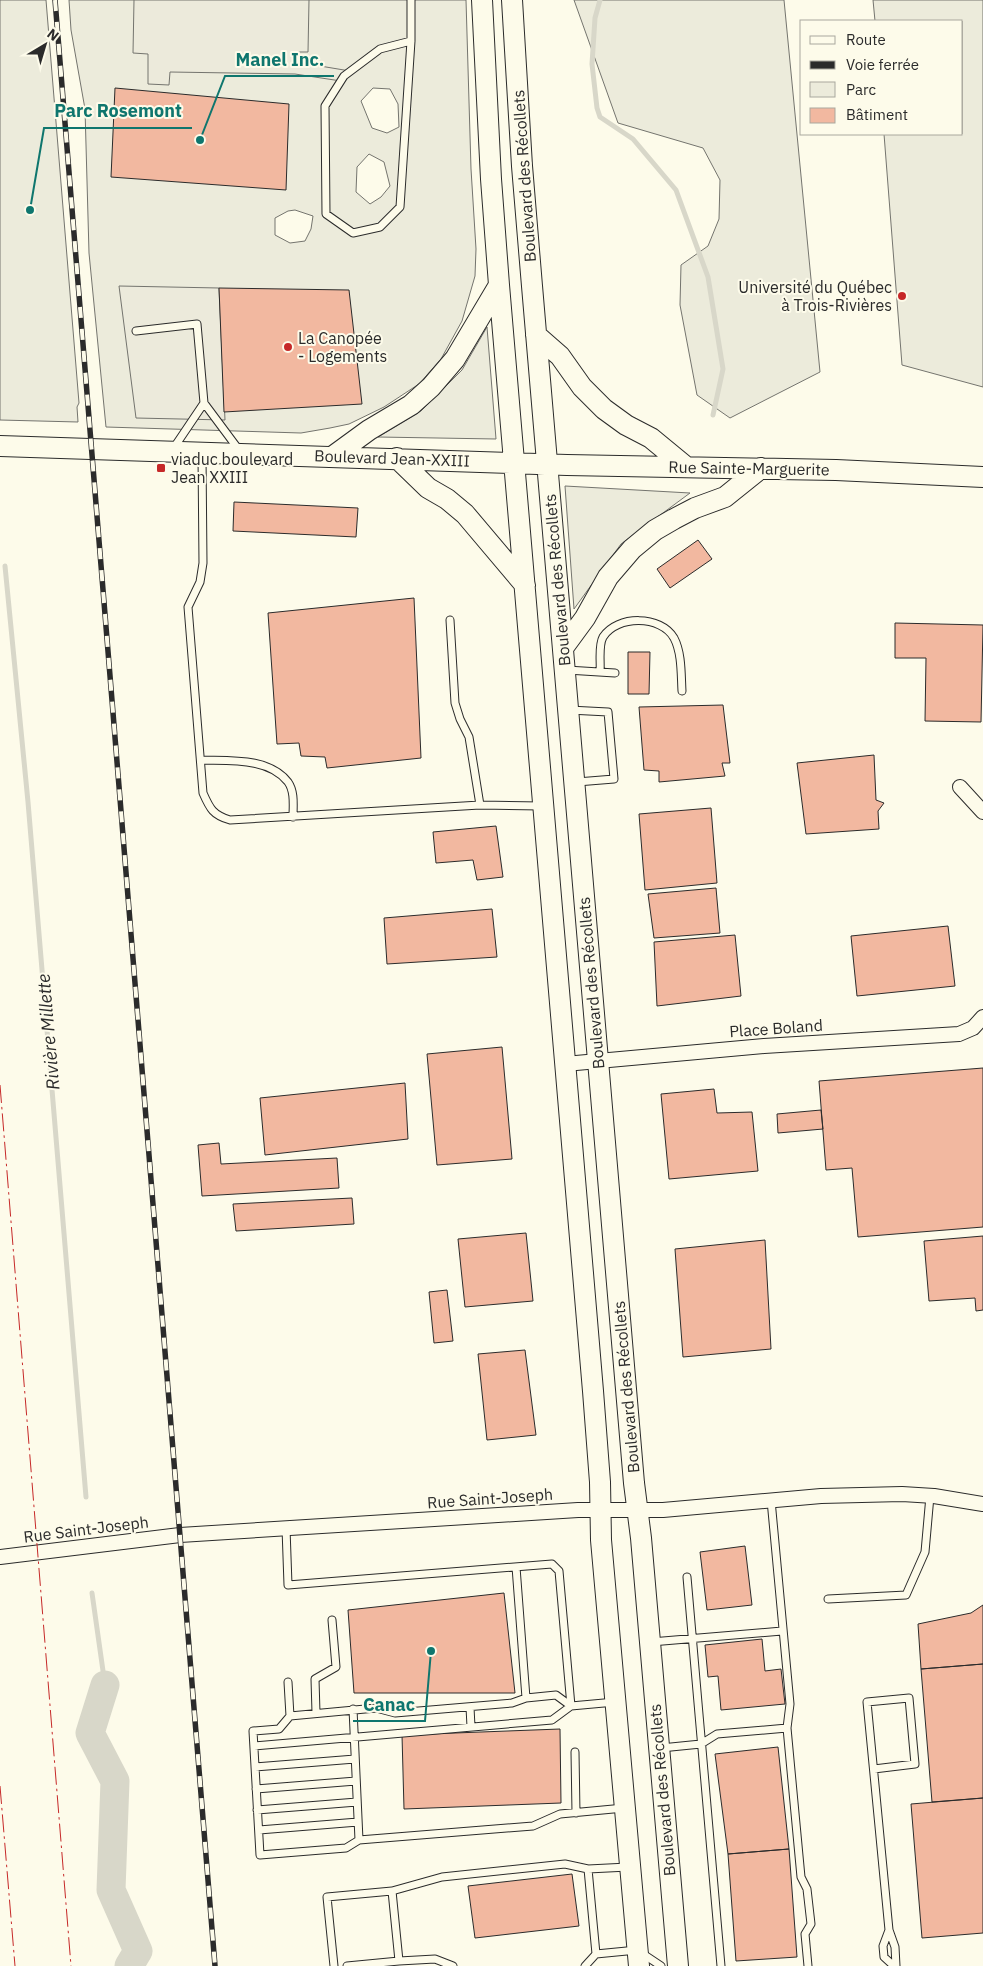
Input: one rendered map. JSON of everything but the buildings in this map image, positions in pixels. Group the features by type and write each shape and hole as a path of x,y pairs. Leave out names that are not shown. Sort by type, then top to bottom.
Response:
{"main road":[{"name":"Boulevard des Récollets","path":"482,0 491,178 499,285 593,1392 601,1540 638,1958"},
{"name":"Boulevard des Récollets","path":"512,0 522,166 546,464 648,1642 678,1966"},
{"path":"332,457 369,430 411,405 437,381 460,352 499,285"},
{"path":"536,336 560,356 577,381 598,404 626,425 651,438 685,466"},
{"name":"Boulevard Jean-XXIII","path":"0,446 515,462"},
{"path":"397,458 428,488 447,499 465,514 525,585"},
{"name":"Rue Sainte-Marguerite","path":"515,462 954,474 983,477"},
{"path":"563,648 584,618 608,577 632,549 655,530 674,519 695,508 725,497 761,468"}],"street":[{"path":"960,787 983,812"},
{"name":"Place Boland","path":"565,1064 764,1046 958,1034 973,1028 983,1017"},
{"name":"Rue Saint-Joseph","path":"0,1557 180,1535 524,1513 663,1510 771,1500 873,1494 930,1496 983,1504"}],"lane":[{"path":"411,0 411,41 400,207 380,227 353,233 326,214 325,106 344,76 380,49 411,41"},
{"path":"136,331 197,324 204,403 241,453"},
{"path":"172,450 204,403"},
{"path":"202,452 203,563 200,582 188,607 203,793 209,806 218,817 230,820 480,805 544,806"},
{"path":"450,620 455,703 469,737 480,805"},
{"path":"600,672 601,644 606,634 627,623 647,620 666,629 674,638 678,651 682,692"},
{"path":"564,670 615,673"},
{"path":"568,710 608,712 614,779 574,782"},
{"path":"200,760 244,761 262,765 276,773 288,783 293,795 293,817"},
{"path":"828,1600 906,1595 925,1552 930,1496"},
{"path":"771,1500 790,1704 787,1728 801,1877 807,1889 810,1924 805,1934 808,1966"},
{"path":"286,1528 288,1585 552,1564 559,1571 571,1706"},
{"path":"516,1567 526,1698"},
{"path":"687,1577 721,1966"},
{"path":"316,1713 315,1679 336,1667 332,1620"},
{"path":"648,1642 782,1631"},
{"path":"288,1682 290,1716"},
{"path":"571,1706 556,1695 526,1698 512,1703 395,1713 376,1708 353,1709 290,1716 279,1729 253,1731 260,1855 346,1848 359,1840 533,1826 560,1814 625,1808"},
{"path":"874,1768 915,1764 909,1698 867,1702 888,1930 896,1947 895,1966"},
{"path":"254,1746 552,1720 571,1706 615,1702"},
{"path":"470,1707 471,1727"},
{"path":"353,1709 359,1840"},
{"path":"658,1749 701,1744 717,1734 787,1728"},
{"path":"575,1752 576,1812"},
{"path":"255,1767 355,1759"},
{"path":"256,1789 356,1782"},
{"path":"258,1810 357,1802"},
{"path":"259,1830 358,1822"},
{"path":"334,1966 327,1897 392,1891 442,1877 565,1864 588,1870 630,1867"},
{"path":"585,1966 596,1954 588,1870"},
{"path":"392,1891 399,1961"},
{"path":"888,1930 883,1946 884,1957 895,1966"},
{"path":"596,1954 638,1958 661,1966"},
{"path":"347,1966 435,1959 453,1966"}],"green space":[{"path":"0,0 46,0 79,403 77,407 78,422 0,420"},
{"path":"69,0 466,0 471,169 476,249 475,276 462,321 441,359 419,384 384,407 349,424 301,433 106,427 89,253 85,109 71,30","holes":["373,88 390,89 398,104 399,127 387,133 372,128 361,101","369,154 384,162 390,186 381,197 370,204 356,192 357,167","295,210 313,216 311,229 305,241 290,243 275,235 275,218 288,211"]},
{"path":"574,0 784,0 820,372 730,418 697,395 680,305 681,265 708,246 719,219 720,180 703,148 618,123"},
{"path":"873,0 983,0 983,387 902,365 884,135 963,135 963,20 875,20"},
{"path":"487,327 496,439 378,437 421,411 462,370"},
{"path":"565,486 690,493 621,544 574,609"}],"shaded area":[{"path":"134,0 309,0 308,52 295,52 296,62 350,71 341,81 295,74 170,72 169,85 148,84 148,54 133,53"},
{"path":"119,286 219,288 225,420 136,418"}],"waterway":[{"name":"Rivière Millette","path":"600,0 595,18 592,64 597,108 600,117 633,139 676,190 708,277 723,369 713,415"},
{"name":"Rivière Millette","path":"5,566 28,802 86,1497"},
{"name":"Rivière Millette","path":"92,1593 105,1685"},
{"name":"Rivière Millette","path":"105,1685 90,1733 115,1781 111,1890 138,1951 129,1966"}],"railway":[{"path":"55,0 215,1966"}],"power":[{"path":"0,1085 71,1966"},
{"path":"0,1786 15,1966"}],"place":[{"name":"Manel Inc.","path":"200,140"},
{"name":"Parc Rosemont","path":"30,210"},
{"name":"Université du Québec à Trois-Rivières","path":"902,296"},
{"name":"La Canopée - Logements","path":"288,347"},
{"name":"viaduc boulevard Jean XXIII","path":"161,468"},
{"name":"Canac","path":"431,1651"}]}
